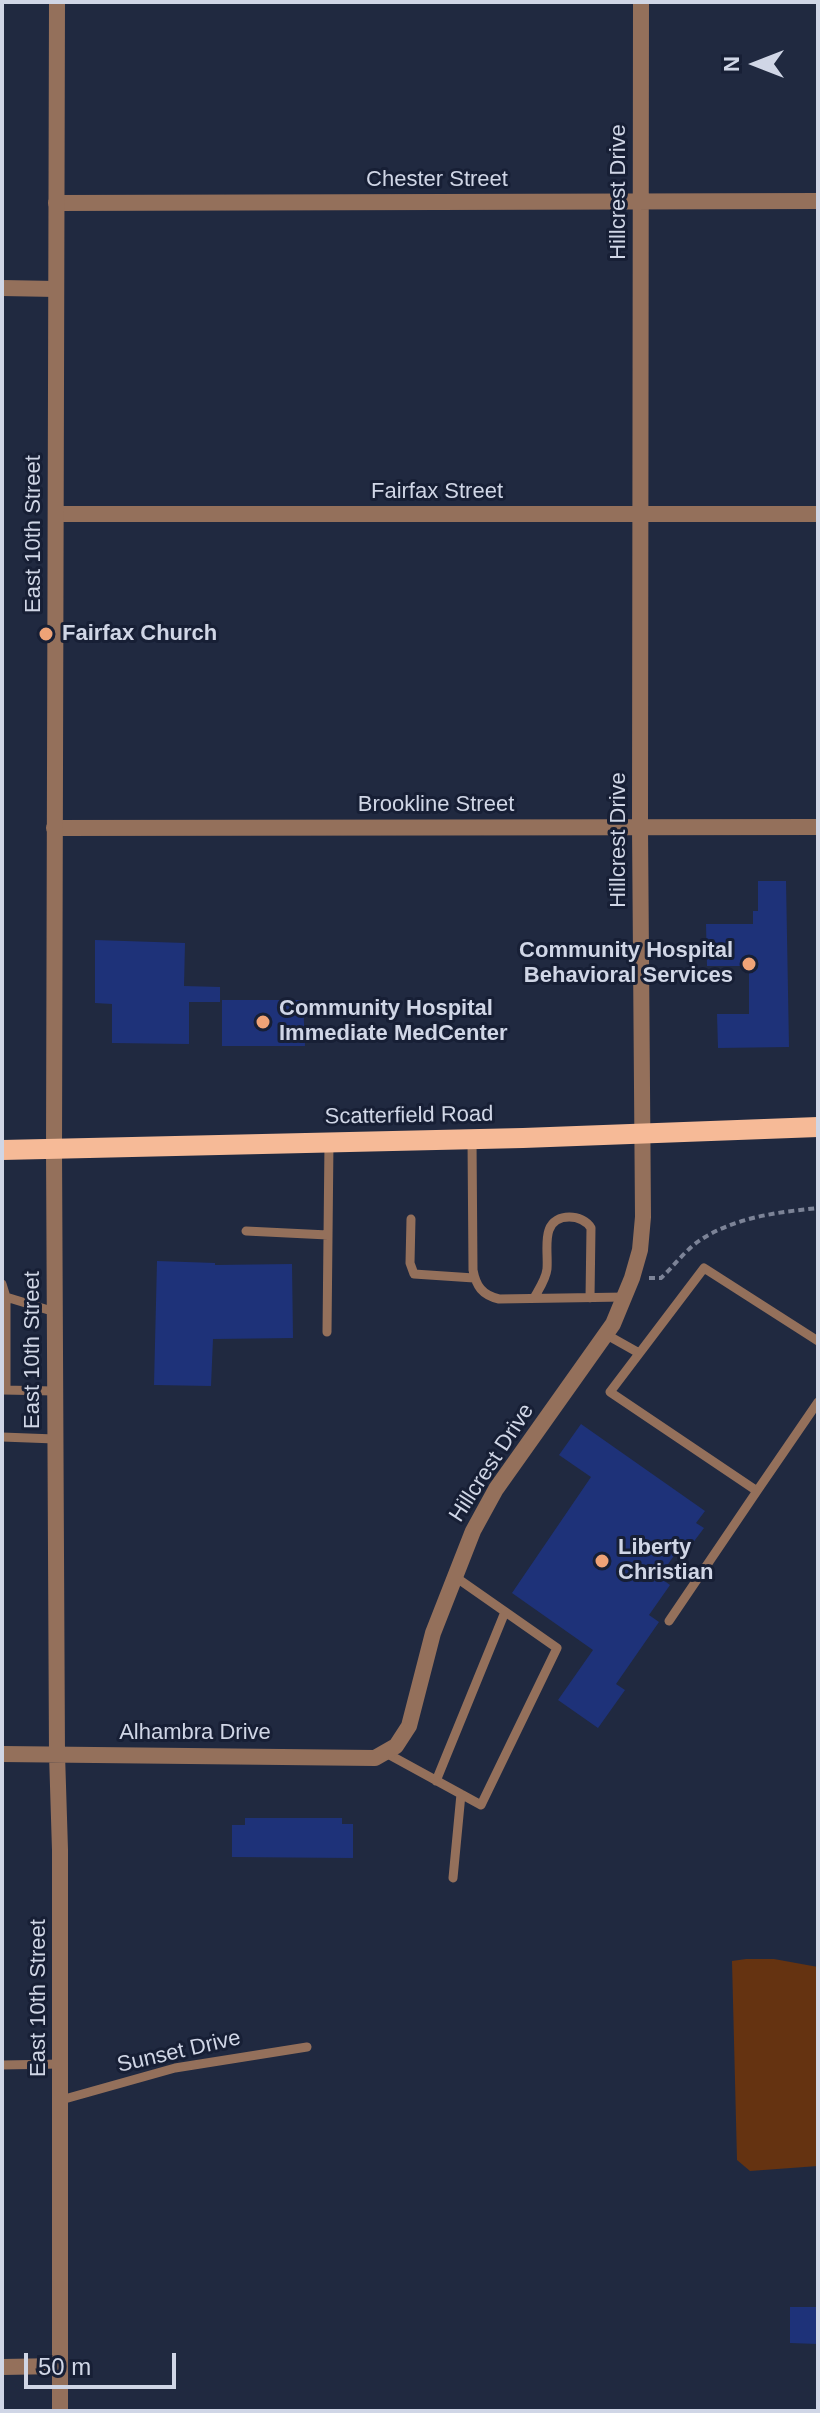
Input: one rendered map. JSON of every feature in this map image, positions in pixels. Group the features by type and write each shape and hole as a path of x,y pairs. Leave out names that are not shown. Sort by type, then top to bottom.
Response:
{"main road":[{"name":"Scatterfield Road","path":"2,1150 818,1127"}],"street":[{"path":"56,203 57,2"},
{"name":"Hillcrest Drive","path":"386,1753 396,1746 409,1726 433,1633 473,1531 496,1489 607,1335 625,1297 640,1250 643,1217 641,2"},
{"name":"Chester Street","path":"56,203 818,201"},
{"name":"East 10th Street","path":"56,203 54,1149 60,1850 60,2411"},
{"path":"2,288 56,289"},
{"name":"Fairfax Street","path":"56,514 818,514"},
{"name":"Brookline Street","path":"54,828 818,827"},
{"name":"Alhambra Drive","path":"2,1754 375,1758 386,1753"},
{"path":"2,2367 60,2366"}],"lane":[{"path":"472,1139 474,1278 482,1291 490,1297 625,1297"},
{"path":"327,1332 329,1142"},
{"path":"534,1298 546,1273 549,1230 553,1223 566,1217 583,1219 591,1228 590,1298"},
{"path":"411,1219 410,1263 414,1274 474,1278"},
{"path":"246,1231 328,1235"},
{"path":"757,1491 610,1392 704,1268 818,1341"},
{"path":"2,1284 6,1297 4,1390 55,1391"},
{"path":"6,1297 55,1312"},
{"path":"607,1335 639,1353"},
{"path":"669,1621 818,1402"},
{"path":"2,1437 55,1439"},
{"path":"386,1753 481,1805 557,1648 454,1576"},
{"path":"436,1781 505,1612"},
{"path":"453,1878 461,1794"},
{"name":"Sunset Drive","path":"61,2100 175,2068 307,2047"},
{"path":"2,2065 61,2064"}],"path":[{"path":"632,1278 661,1278 701,1239 730,1227 772,1213 818,1208"}],"shaded area":[{"path":"774,1959 818,1967 818,2166 750,2171 737,2160 732,1961"}],"building":[{"name":"Community Hospital Behavioral Services","path":"758,881 786,881 789,1047 718,1048 717,1014 749,1014 749,966 707,966 706,924 753,924 753,911 758,911"},
{"path":"95,940 185,943 184,986 220,987 220,1002 189,1002 189,1044 112,1043 112,1004 95,1003"},
{"name":"Community Hospital Immediate MedCenter","path":"222,1000 303,1000 305,1046 222,1046"},
{"path":"157,1261 215,1265 292,1264 293,1338 213,1339 211,1386 154,1385"},
{"name":"Liberty Christian","path":"581,1424 705,1511 696,1523 704,1528 692,1544 685,1540 659,1577 670,1585 649,1615 659,1622 616,1684 625,1690 598,1728 558,1700 593,1650 512,1593 591,1477 559,1455"},
{"path":"245,1818 342,1818 342,1824 353,1824 353,1858 232,1857 232,1825 245,1825"},
{"path":"790,2307 818,2307 818,2344 790,2343"}],"place":[{"name":"Fairfax Church","path":"46,634"},
{"name":"Community Hospital Behavioral Services","path":"749,964"},
{"name":"Community Hospital Immediate MedCenter","path":"263,1022"},
{"name":"Liberty Christian","path":"602,1561"}]}
